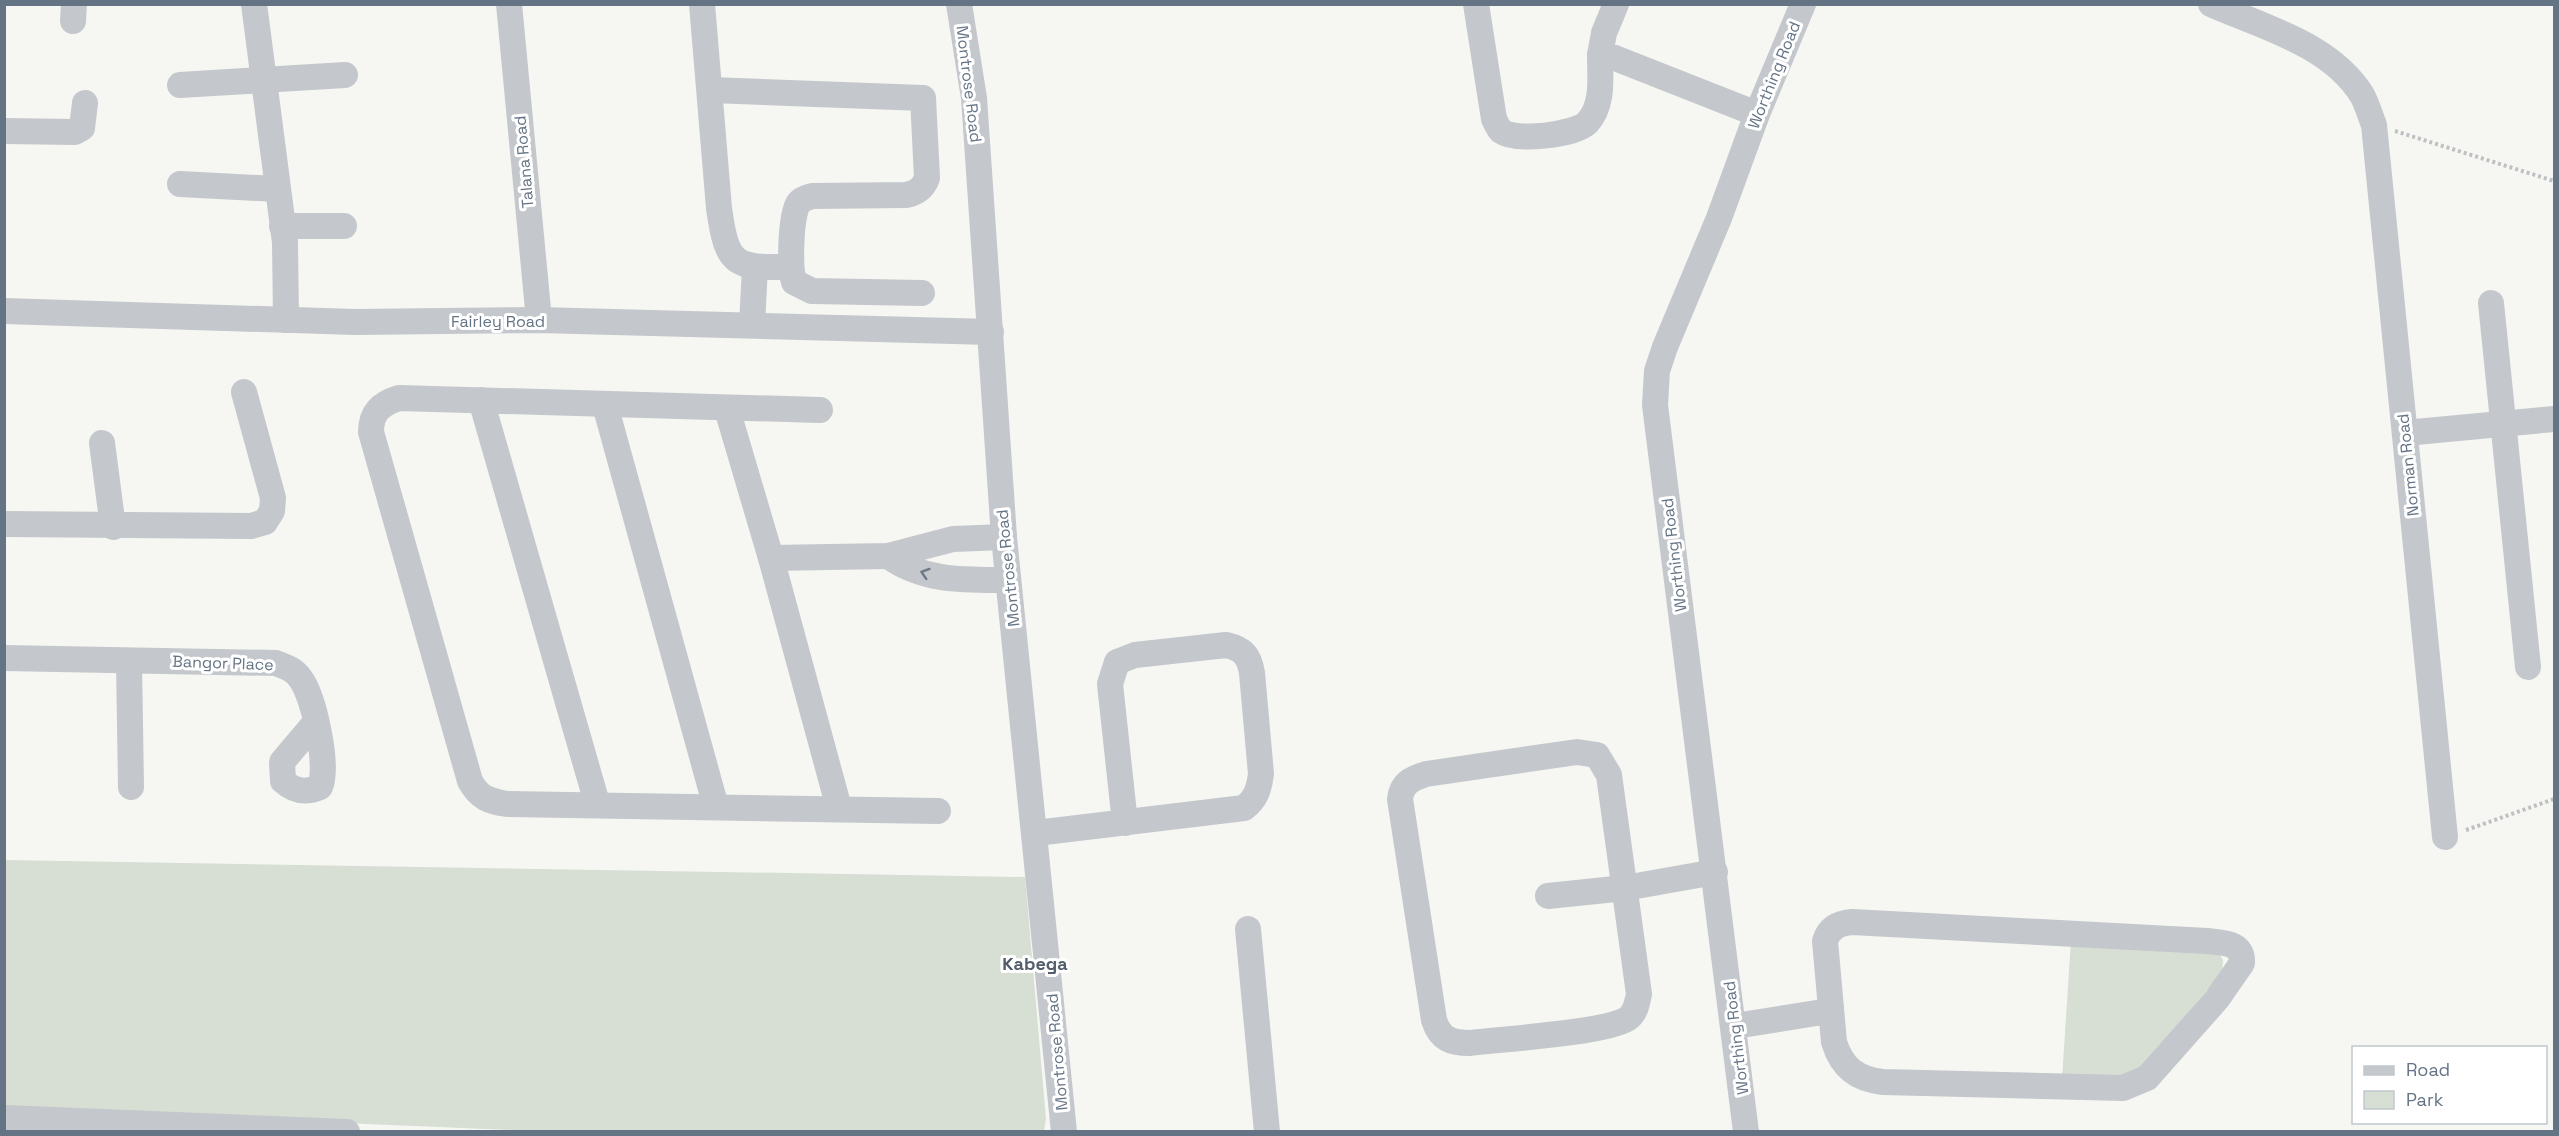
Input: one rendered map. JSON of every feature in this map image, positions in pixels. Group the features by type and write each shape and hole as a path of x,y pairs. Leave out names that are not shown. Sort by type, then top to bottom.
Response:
{"street":[{"path":"254,4 282,225 286,320"},
{"name":"Talana Road","path":"509,4 539,320"},
{"path":"702,4 723,235 729,254 739,262 755,267 791,267"},
{"name":"Montrose Road","path":"959,4 974,98 1004,537 1036,833 1064,1131"},
{"path":"1476,4 1494,119 1499,130 1527,137 1577,130 1587,122 1600,93 1600,55 1604,33 1616,4"},
{"name":"Worthing Road","path":"1746,1131 1716,873 1655,405 1657,371 1665,347 1719,218 1757,114 1803,4"},
{"name":"Norman Road","path":"2211,4 2312,46 2330,60 2362,95 2374,125 2445,837"},
{"path":"1600,55 1615,58 1757,114"},
{"path":"180,86 345,75"},
{"path":"711,90 922,98 927,178 925,185 913,194 906,195 812,196 802,199 796,207 791,267 794,282 812,291 922,293"},
{"path":"4,131 75,132 82,128 85,104"},
{"path":"180,184 278,189"},
{"path":"282,225 344,226"},
{"path":"752,325 755,267"},
{"path":"2491,303 2528,667"},
{"name":"Fairley Road","path":"4,311 286,320 539,320 991,332"},
{"path":"4,524 113,527 251,526 265,522 272,511 273,498 244,392"},
{"path":"820,410 399,398 385,403 371,419 371,432 470,781 479,795 487,801 507,804 597,803 938,811"},
{"path":"482,400 597,803"},
{"path":"605,405 716,807"},
{"path":"727,409 771,558 839,808"},
{"path":"2405,433 2554,420"},
{"path":"102,442 113,527"},
{"path":"771,558 888,556 952,539 1004,537"},
{"path":"888,556 898,564 943,579 1008,580"},
{"path":"1036,833 1125,823 1244,808 1251,803 1261,774 1252,673 1250,661 1240,648 1226,645 1135,656 1117,662 1110,684 1125,823"},
{"name":"Bangor Place","path":"4,658 276,663 290,668 307,689 315,723"},
{"path":"129,661 130,787"},
{"path":"1577,752 1596,755 1605,764 1610,781 1625,888 1639,994 1636,1008 1629,1018 1601,1027 1470,1043 1449,1041 1443,1037 1434,1020 1400,799 1401,790 1406,782 1426,774 1577,752"},
{"path":"1548,896 1625,888 1716,873"},
{"path":"1844,923 2207,941 2236,946 2242,955 2241,966 2223,991 2156,1068 2147,1078 2123,1089 1870,1080 1846,1068 1839,1058 1829,1011 1825,941 1831,929 1844,923"},
{"path":"1248,929 1267,1131"},
{"path":"1735,1026 1829,1011"},
{"path":"4,1118 347,1131"}],"path":[{"path":"2374,125 2554,181"},
{"path":"2445,837 2554,799"}],"green space":[{"path":"5,860 1025,877 1046,1119 1044,1131 536,1131 5,1109"},
{"path":"2071,940 2218,951 2223,960 2222,973 2139,1069 2126,1079 2062,1079"}],"district":[{"name":"Kabega","path":"1035,963"}]}
